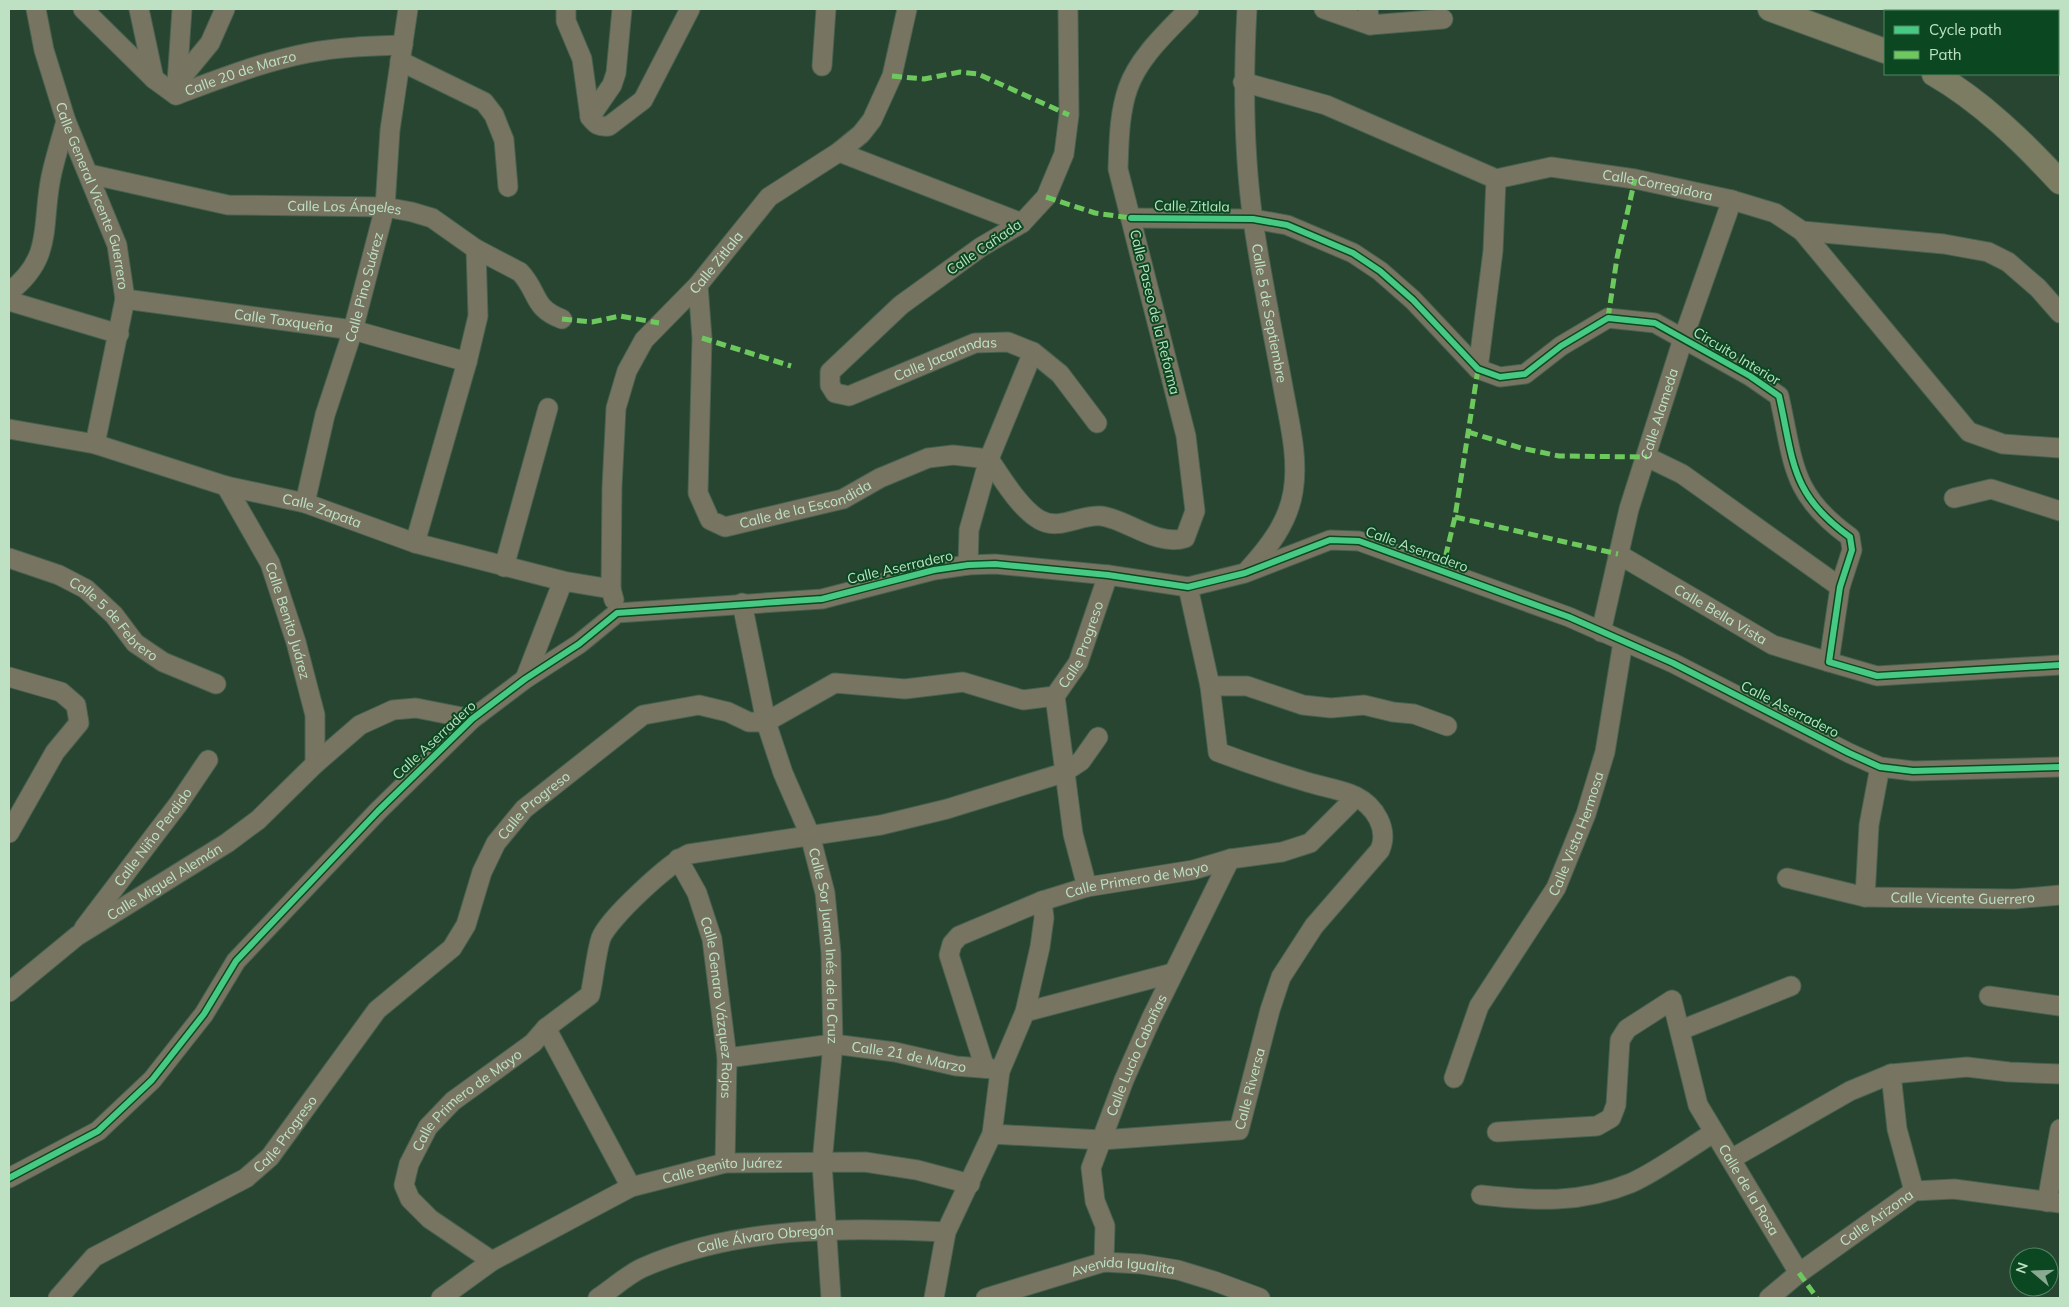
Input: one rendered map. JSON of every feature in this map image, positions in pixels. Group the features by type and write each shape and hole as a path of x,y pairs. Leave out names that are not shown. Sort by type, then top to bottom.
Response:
{"main road":[{"path":"1770,9 1884,51"},
{"path":"1936,75 1948,82 2022,141 2060,182"}],"street":[{"name":"Calle General Vicente Guerrero","path":"36,9 44,50 66,121 117,244 125,299 95,444"},
{"name":"Calle 20 de Marzo","path":"83,9 154,79 177,89 308,53 350,47 401,53"},
{"path":"140,9 154,79"},
{"path":"177,89 182,9"},
{"path":"177,89 210,43 225,9"},
{"name":"Calle Pino Suárez","path":"305,503 325,415 353,330 385,207 390,130 408,9"},
{"path":"566,9 566,21 582,59 590,117 596,125 609,126 643,100 690,9"},
{"path":"590,117 612,85 616,73 622,9"},
{"path":"822,66 826,9"},
{"name":"Calle Zitlala","path":"611,590 612,487 616,408 627,371 644,340 698,285 769,197 839,152 860,134 872,120 892,76 907,9"},
{"name":"Calle Cañada","path":"830,385 830,372 901,305 981,247 1022,223 1046,197 1064,154 1069,115 1068,9"},
{"name":"Calle Paseo de la Reforma","path":"988,459 1015,498 1038,520 1050,524 1100,516 1164,538 1176,540 1185,538 1195,511 1186,436 1118,169 1120,123 1128,88 1141,62 1189,9"},
{"name":"Calle 5 de Septiembre","path":"1245,573 1267,549 1281,527 1293,493 1294,446 1253,219 1244,133 1243,82 1247,9"},
{"path":"1324,9 1369,17 1443,18"},
{"path":"401,53 484,102 494,115 504,140 508,187"},
{"path":"1243,82 1326,105 1496,179 1493,251 1478,369"},
{"path":"9,292 30,274 42,248 51,177 66,121"},
{"path":"839,152 1022,223"},
{"name":"Calle Corregidora","path":"1496,179 1551,167 1635,179 1732,200 1775,213 1802,231 1944,244 1988,252 2008,262 2038,288 2060,313"},
{"name":"Calle Los Ángeles","path":"89,174 228,205 385,207 432,218 476,249 520,272 526,278 540,306 548,314 562,319"},
{"name":"Calle Alameda","path":"1601,632 1629,509 1683,339 1732,200"},
{"name":"Calle Zitlala","path":"1131,218 1253,219 1287,225 1353,253 1413,300 1478,369"},
{"path":"1802,231 1969,432 2002,444 2060,448"},
{"path":"415,542 468,362 478,316 476,249"},
{"name":"Calle de la Escondida","path":"698,285 702,338 698,493 710,520 725,527 843,499 880,478 928,458 953,455 988,459"},
{"name":"Calle Taxqueña","path":"125,299 353,330 468,362"},
{"path":"9,301 119,334"},
{"name":"Circuito Interior","path":"1478,369 1500,377 1525,374 1561,346 1608,318 1655,323 1750,376 1779,396 1792,463 1805,493 1828,521 1850,537 1852,550 1840,587 1829,662"},
{"name":"Calle Jacarandas","path":"830,385 835,393 849,396 975,344 1008,342 1033,352 1060,374 1097,423"},
{"path":"968,565 970,530 988,459 1033,352"},
{"path":"504,567 548,408"},
{"name":"Calle Zapata","path":"9,429 95,444 226,486 305,503 415,542 504,567 611,590"},
{"path":"1647,457 1689,479 1840,587"},
{"name":"Calle Benito Juárez","path":"226,486 270,563 296,642 315,715 315,764"},
{"path":"1954,498 1991,489 2060,511"},
{"name":"Calle Aserradero","path":"9,1178 98,1131 152,1080 204,1014 236,961 378,811 472,719 525,679 579,644 617,613 822,599 934,570 968,565 995,564 1108,575 1188,587 1245,573 1330,540 1360,541 1569,618 1681,668 1880,767 1913,771 2060,767"},
{"name":"Calle Bella Vista","path":"1618,554 1772,645 1829,662"},
{"name":"Calle 5 de Febrero","path":"9,558 60,575 86,589 114,615 135,643 163,662 216,684"},
{"name":"Calle Progreso","path":"58,1298 94,1257 246,1178 270,1157 377,1010 452,948 466,925 482,872 496,843 524,809 643,715 699,704 728,712 749,722 766,722 835,683 905,688 963,682 1023,700 1055,696 1078,662 1108,575"},
{"path":"525,679 563,581"},
{"path":"1188,587 1210,686 1218,752 1262,769 1356,797"},
{"path":"611,590 617,613"},
{"name":"Calle Sor Juana Inés de la Cruz","path":"742,603 766,722 783,773 810,835 825,893 831,953 833,1044 822,1163 831,1298"},
{"name":"Calle Vista Hermosa","path":"1454,1078 1479,1006 1556,888 1586,814 1606,752 1623,642"},
{"path":"1829,662 1877,676 2060,665"},
{"path":"9,677 61,692 76,704 79,723 55,752 9,833"},
{"path":"1210,686 1247,686 1303,705 1331,708 1364,705 1393,712 1414,714 1448,726"},
{"path":"1055,696 1063,773 1073,834 1087,887"},
{"name":"Calle Miguel Alemán","path":"9,992 77,936 227,843 258,820 315,764 360,725 393,710 416,708 472,719"},
{"path":"678,859 689,854 881,825 947,809 1063,773 1081,761 1098,737"},
{"name":"Calle Niño Perdido","path":"77,936 167,819 208,760"},
{"path":"1865,897 1869,825 1880,767"},
{"name":"Calle Riversa","path":"992,1134 1102,1140 1239,1130 1270,1010 1281,977 1314,926 1380,850 1385,840 1384,827 1376,814 1356,797"},
{"name":"Calle Primero de Mayo","path":"993,1069 949,954 952,944 960,936 1042,901 1087,887 1193,870 1230,859 1282,852 1310,843 1356,797"},
{"name":"Calle Primero de Mayo","path":"492,1261 430,1219 410,1199 404,1185 409,1164 428,1128 453,1101 533,1043 546,1028 590,995 602,937 628,904 678,859"},
{"name":"Calle Genaro Vázquez Rojas","path":"678,859 697,892 712,939 727,1058 725,1164"},
{"name":"Calle Lucio Cabañas","path":"1104,1262 1105,1226 1095,1201 1091,1168 1124,1080 1173,973 1196,932 1230,859"},
{"name":"Calle Vicente Guerrero","path":"1787,878 1865,897 2014,899 2060,895"},
{"path":"934,1298 946,1232 992,1134 993,1069 1025,1012 1044,918 1042,901"},
{"path":"1025,1012 1173,973"},
{"path":"1681,1030 1791,986"},
{"path":"1989,996 2060,1006"},
{"name":"Calle de la Rosa","path":"1497,1132 1597,1126 1611,1118 1616,1105 1620,1040 1627,1029 1672,1000 1681,1030 1698,1105 1713,1133 1731,1159 1799,1273"},
{"path":"546,1028 631,1187"},
{"name":"Calle 21 de Marzo","path":"727,1058 833,1044 895,1052 956,1066 993,1069"},
{"path":"1731,1159 1850,1091 1891,1074 1967,1067 2009,1072 2060,1074"},
{"path":"1891,1074 1897,1129 1914,1191"},
{"path":"2053,1203 2060,1129"},
{"path":"1481,1195 1536,1201 1580,1198 1632,1182 1713,1133"},
{"name":"Calle Benito Juárez","path":"441,1298 492,1261 631,1187 725,1164 865,1162 917,1170 970,1184"},
{"name":"Calle Arizona","path":"1769,1298 1799,1273 1914,1191 1954,1189 2053,1203"},
{"name":"Calle Álvaro Obregón","path":"598,1298 641,1269 708,1245 782,1234 887,1229 946,1232"},
{"name":"Avenida Igualita","path":"986,1298 1104,1262 1141,1264 1178,1270 1260,1298"}],"marked path":[{"path":"892,76 924,79 960,72 978,74 1069,115"},
{"path":"1608,318 1617,258 1635,179"},
{"path":"1046,197 1095,213 1131,218"},
{"path":"562,319 592,322 620,316 659,323"},
{"path":"702,338 791,366"},
{"path":"1442,571 1455,517 1478,369"},
{"path":"1468,432 1521,448 1559,456 1647,457"},
{"path":"1455,517 1618,554"},
{"path":"1799,1273 1817,1298"}],"cycle path":[{"path":"1131,218 1253,219 1287,225 1353,253 1380,271 1413,300 1478,369 1500,377 1525,374 1561,346 1608,318 1655,323 1750,376 1779,396 1792,458 1805,491 1830,521 1850,537 1852,550 1840,587 1829,662 1877,676 2060,665"},
{"path":"9,1178 98,1131 152,1080 204,1014 236,961 378,811 472,719 525,679 579,644 617,613 822,599 934,570 968,565 995,564 1108,575 1188,587 1245,573 1330,540 1359,541 1569,617 1673,663 1880,767 1913,771 2060,767"}]}
